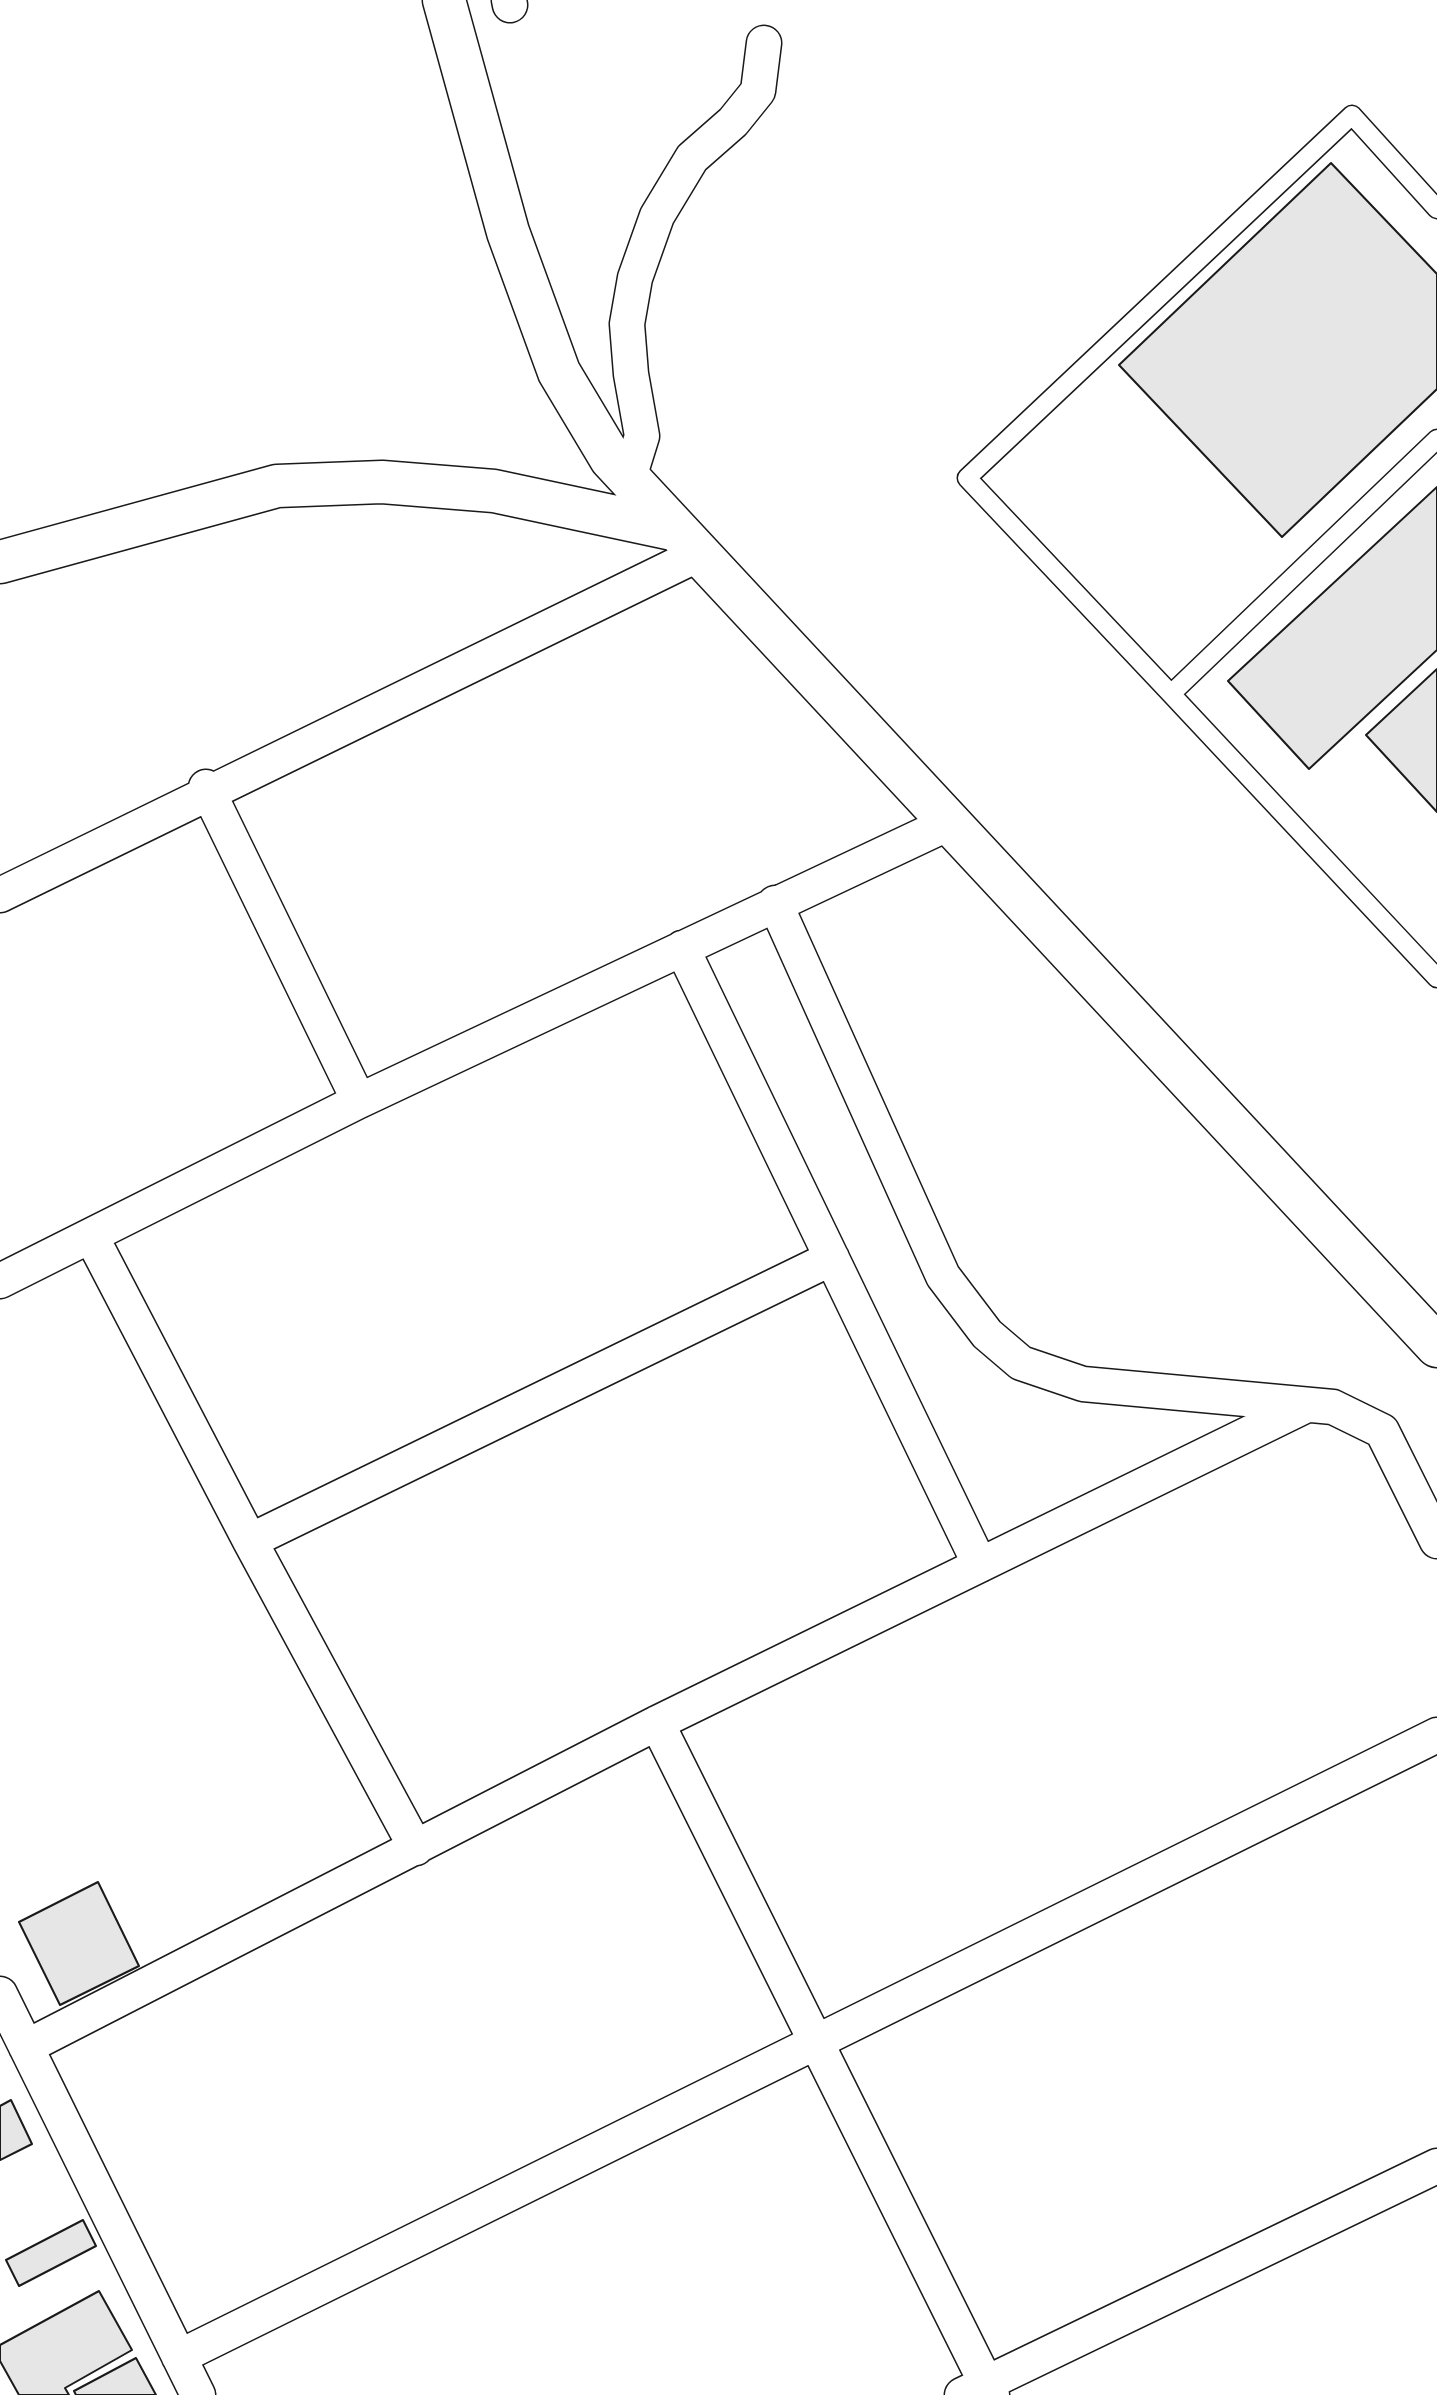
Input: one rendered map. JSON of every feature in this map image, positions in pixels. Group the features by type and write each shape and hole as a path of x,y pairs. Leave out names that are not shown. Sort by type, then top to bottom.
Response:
{"street":[{"path":"444,0 508,232 559,372 611,459 1437,1346"},
{"path":"629,478 642,436 631,374 627,324 635,278 657,216 692,158 733,122 758,91 764,43"},
{"path":"0,562 277,486 382,482 494,491 688,542"},
{"path":"0,895 688,542"},
{"path":"208,790 359,1101"},
{"path":"0,1281 359,1101 949,823"},
{"path":"775,903 943,1276 987,1334 1021,1363 1083,1384 1333,1407 1382,1431 1437,1541"},
{"path":"682,948 980,1565"},
{"path":"91,1236 250,1541 416,1848"},
{"path":"250,1541 832,1258"},
{"path":"26,2047 657,1723 1307,1405"},
{"path":"657,1723 817,2043 980,2391 1437,2166"},
{"path":"179,2357 1437,1735"},
{"path":"0,1994 198,2395"}],"lane":[{"path":"1437,209 1352,115 967,478 1437,978"},
{"path":"1171,694 1437,439"}],"building":[{"path":"1331,163 1437,274 1437,389 1282,537 1119,365"},
{"path":"1437,487 1437,650 1309,769 1228,681"},
{"path":"1437,669 1437,812 1366,735"},
{"path":"98,1882 139,1966 60,2005 19,1922"},
{"path":"11,2100 32,2144 0,2160 0,2106"},
{"path":"83,2220 96,2246 19,2286 6,2260"},
{"path":"99,2291 132,2350 65,2388 69,2395 19,2395 0,2361 0,2345"},
{"path":"136,2358 156,2395 76,2395 74,2391"}]}
